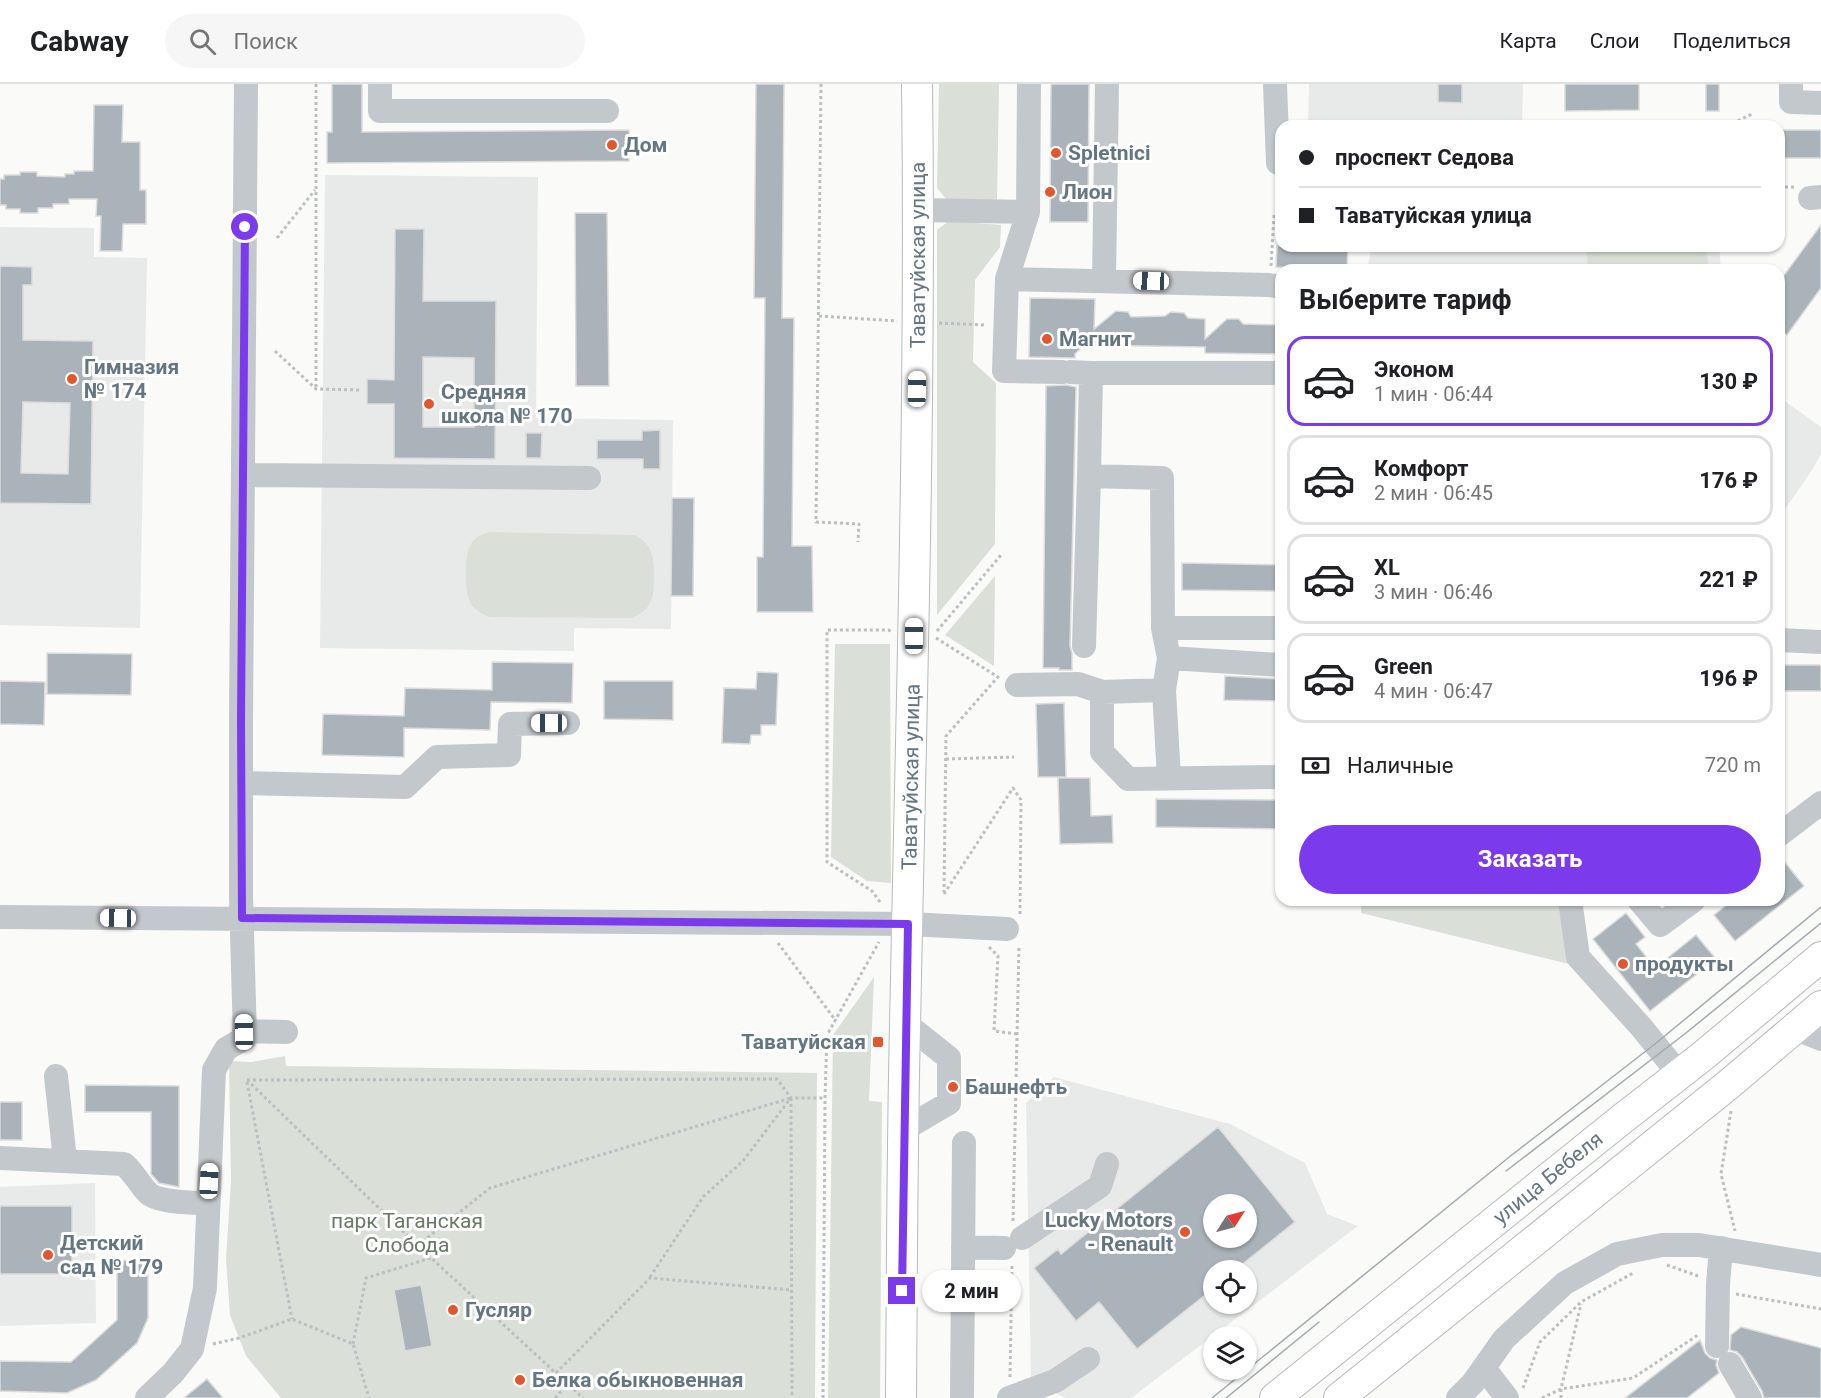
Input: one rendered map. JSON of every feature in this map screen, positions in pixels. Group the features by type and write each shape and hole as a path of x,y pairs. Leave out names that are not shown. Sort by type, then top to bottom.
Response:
{"main road":[{"name":"Таватуйская улица","path":"901,1398 903,1130 914,636 919,210 917,84"},
{"name":"улица Бебеля","path":"1275,1398 1821,957"},
{"name":"улица Бебеля","path":"1339,1398 1728,1084 1821,1006"}],"street":[{"path":"244,1035 241,783 246,84"},
{"path":"380,84 380,111 607,111"},
{"path":"1029,84 1028,212 1007,279 1004,371 1275,373"},
{"path":"1104,280 1107,84"},
{"path":"1275,84 1276,120"},
{"path":"1791,84 1791,102 1821,103"},
{"path":"919,210 1028,212"},
{"path":"1007,279 1275,286"},
{"path":"1074,372 1089,476 1084,646"},
{"path":"244,475 589,477"},
{"path":"1089,476 1162,478 1163,628 1169,658 1164,690 1169,778"},
{"path":"1163,628 1275,628"},
{"path":"1785,640 1821,642"},
{"path":"1169,658 1275,665"},
{"path":"1017,685 1078,684 1102,692 1164,690"},
{"path":"1102,692 1102,752 1128,779 1275,777"},
{"path":"241,783 405,787 437,757 509,755 510,724 568,723"},
{"path":"1785,830 1821,803"},
{"path":"1571,906 1578,957 1642,1028 1679,1074"},
{"path":"1644,906 1660,926 1686,906"},
{"path":"0,917 908,924 1015,931"},
{"path":"903,1130 949,1103 948,1058 905,1023"},
{"path":"1794,1028 1821,1039"},
{"path":"147,1398 173,1373 192,1349 205,1288 214,1070 226,1049 244,1035 286,1032"},
{"path":"56,1076 65,1160"},
{"path":"962,1398 964,1143"},
{"path":"0,1158 124,1164 136,1174 149,1194 158,1199 208,1204"},
{"path":"963,1247 1013,1243 1100,1186 1107,1164"},
{"path":"1458,1398 1473,1383 1504,1338 1565,1283 1617,1254 1662,1245 1700,1245 1821,1265"},
{"path":"1729,1250 1728,1289 1718,1322 1723,1355 1750,1398"},
{"path":"1009,1398 1055,1381 1088,1359"},
{"path":"1484,1368 1515,1394"}],"path":[{"path":"316,84 316,389"},
{"path":"821,84 816,522 859,524 858,542"},
{"path":"1740,120 1752,114"},
{"path":"277,238 316,189"},
{"path":"1275,215 1275,286"},
{"path":"275,351 316,389 360,390"},
{"path":"1001,555 933,636 998,677 946,736 944,894 1013,788 1021,800 1015,931 1017,1034 1009,1398"},
{"path":"880,902 872,891 827,862 827,630 889,630 895,636"},
{"path":"946,759 1014,757"},
{"path":"822,1398 827,1035 880,941"},
{"path":"983,941 998,956 994,1031 1017,1034"},
{"path":"778,943 836,1021"},
{"path":"247,1080 777,1078 791,1098 792,1398"},
{"path":"247,1080 417,1245 582,1398"},
{"path":"247,1080 292,1319"},
{"path":"417,1245 490,1188 791,1098 825,1098"},
{"path":"556,1373 650,1278 703,1197 743,1161 791,1098"},
{"path":"1729,1250 1737,1239 1721,1174 1731,1108"},
{"path":"369,1398 353,1344 366,1278 431,1258"},
{"path":"1665,1264 1728,1289 1821,1309"},
{"path":"1515,1394 1540,1342 1581,1302 1636,1271"},
{"path":"650,1278 792,1290"},
{"path":"1542,1398 1561,1389 1633,1378 1718,1322 1728,1289"},
{"path":"1561,1398 1561,1389 1581,1302"},
{"path":"192,1349 240,1338 292,1319 353,1344"},
{"path":"555,1398 568,1384"}],"shaded area":[{"path":"1309,84 1523,84 1522,120 1308,120"},
{"name":"Средняя школа № 170","path":"325,175 538,177 536,418 673,420 671,629 574,628 574,651 320,648"},
{"name":"Гимназия № 174","path":"0,227 94,228 94,257 147,258 140,628 0,625"},
{"path":"1371,252 1720,252 1720,264 1368,264"},
{"path":"1785,401 1821,427 1821,454 1785,509"},
{"path":"1054,1077 1230,1124 1305,1163 1327,1214 1358,1226 1257,1303 1257,1260 1203,1260 1203,1314 1242,1314 1226,1326 1203,1326 1203,1343 1131,1398 1065,1398 1031,1380 1026,1103"},
{"name":"Детский сад № 179","path":"95,1183 96,1323 0,1326 0,1187"}],"green space":[{"path":"939,84 999,84 997,201 948,201 937,188"},
{"path":"949,221 1001,225 1000,247 975,280 973,362 996,383 995,544 937,615 937,230"},
{"path":"1586,252 1707,252 1708,264 1588,264"},
{"path":"490,532 634,535 645,542 651,551 654,583 651,601 644,611 631,618 487,616 471,604 467,592 466,574 467,556 471,544 479,536"},
{"path":"995,576 994,666 945,635"},
{"path":"835,644 890,644 891,883 867,881 831,857"},
{"path":"1362,906 1571,906 1573,965 1361,913"},
{"path":"874,977 869,1101 882,1102 880,1398 828,1398 833,1035"},
{"name":"парк Таганская Слобода","path":"285,1056 286,1066 817,1073 815,1398 281,1398 246,1356 230,1315 226,1259 231,1181 229,1061 251,1062"}],"building":[{"path":"332,84 362,84 362,132 629,130 629,161 327,163 327,132 332,132"},
{"path":"756,84 784,84 782,318 794,318 792,546 812,546 813,612 757,612 757,557 763,557 765,298 754,298"},
{"path":"1051,84 1089,84 1088,222 1050,222"},
{"path":"1438,84 1462,84 1462,103 1438,102"},
{"path":"1565,84 1639,84 1639,110 1565,111"},
{"path":"1706,84 1719,84 1719,111 1706,111"},
{"path":"94,105 123,105 122,142 140,142 140,190 146,190 146,224 123,224 122,251 100,251 101,216 96,216 97,199 69,199 69,204 53,204 53,208 38,208 38,213 20,213 20,209 6,209 6,205 0,205 0,179 4,179 4,175 37,172 37,176 65,177 65,174 74,174 74,171 93,171"},
{"path":"1785,130 1821,130 1821,158 1785,158"},
{"path":"575,213 607,213 609,386 576,386"},
{"path":"1821,225 1821,288 1787,335 1785,334 1785,274"},
{"path":"395,229 424,229 423,301 496,301 495,459 394,458 394,404 367,404 367,379 394,380","holes":["423,357 474,358 474,427 423,427"]},
{"path":"1277,252 1348,252 1347,264 1276,264"},
{"path":"0,266 32,267 32,285 23,285 23,340 93,341 91,504 0,503","holes":["23,402 70,403 68,474 21,473"]},
{"path":"1030,298 1095,299 1094,329 1116,311 1128,312 1131,317 1165,316 1171,312 1184,313 1188,318 1205,319 1205,339 1227,319 1239,319 1243,324 1275,325 1275,354 1205,353 1205,347 1084,345 1075,354 1075,358 1029,357"},
{"path":"1046,386 1076,387 1070,646 1072,670 1059,670 1059,668 1043,668"},
{"path":"660,430 660,469 643,469 643,459 597,459 597,440 642,440 642,431"},
{"path":"526,433 542,433 541,458 526,458"},
{"path":"672,498 694,498 693,596 671,596"},
{"path":"1182,563 1275,565 1275,591 1182,590"},
{"path":"47,653 132,654 131,695 47,694"},
{"path":"492,662 573,663 572,703 491,702 490,730 404,728 404,757 322,755 323,714 404,716 405,688 492,690"},
{"path":"1785,665 1821,665 1821,691 1785,691"},
{"path":"757,672 778,673 776,725 761,725 761,735 751,735 750,744 722,743 724,688 756,689"},
{"path":"1225,676 1275,679 1275,701 1224,700"},
{"path":"0,681 45,682 44,725 0,724"},
{"path":"604,681 673,681 673,720 604,719"},
{"path":"1064,703 1066,777 1038,777 1036,704"},
{"path":"1058,778 1090,778 1091,816 1112,815 1113,843 1060,844"},
{"path":"1156,799 1275,800 1275,829 1156,827"},
{"path":"1785,862 1804,886 1785,901"},
{"path":"1725,906 1779,906 1735,941 1714,915"},
{"path":"1626,913 1645,937 1636,944 1655,968 1696,935 1716,959 1650,1011 1593,939"},
{"path":"85,1085 179,1086 179,1187 159,1183 151,1174 151,1112 85,1112"},
{"path":"0,1102 22,1102 22,1140 0,1140"},
{"path":"1218,1127 1295,1222 1248,1260 1203,1260 1203,1297 1137,1349 1099,1302 1076,1321 1034,1268 1058,1249 1061,1254"},
{"path":"0,1206 72,1206 72,1274 0,1274"},
{"path":"117,1260 148,1261 148,1318 137,1343 96,1380 67,1393 0,1391 0,1361 71,1362 117,1320"},
{"path":"421,1285 432,1346 405,1351 394,1290"},
{"path":"1741,1327 1821,1348 1821,1398 1764,1398 1742,1357 1730,1350 1731,1335"},
{"path":"1700,1340 1705,1353 1717,1360 1719,1373 1687,1398 1625,1398"},
{"path":"207,1379 223,1398 184,1398"}],"tram line":[{"path":"1212,1398 1508,1158 1655,1044 1821,907"},
{"path":"1506,1171 1686,1033 1821,923"},
{"path":"1226,1398 1319,1322"}],"place":[{"name":"Дом","path":"612,145"},
{"name":"Spletnici","path":"1056,153"},
{"name":"Лион","path":"1050,192"},
{"name":"Магнит","path":"1047,339"},
{"name":"Гимназия № 174","path":"72,379"},
{"name":"Средняя школа № 170","path":"429,404"},
{"name":"продукты","path":"1623,964"},
{"name":"Таватуйская","path":"878,1042"},
{"name":"Башнефть","path":"953,1087"},
{"name":"Lucky Motors - Renault","path":"1185,1232"},
{"name":"Детский сад № 179","path":"48,1255"},
{"name":"Гусляр","path":"453,1310"},
{"name":"Белка обыкновенная","path":"520,1380"}],"route":[{"path":"245,227 241,720 242,918 908,924 902,1291"}]}
